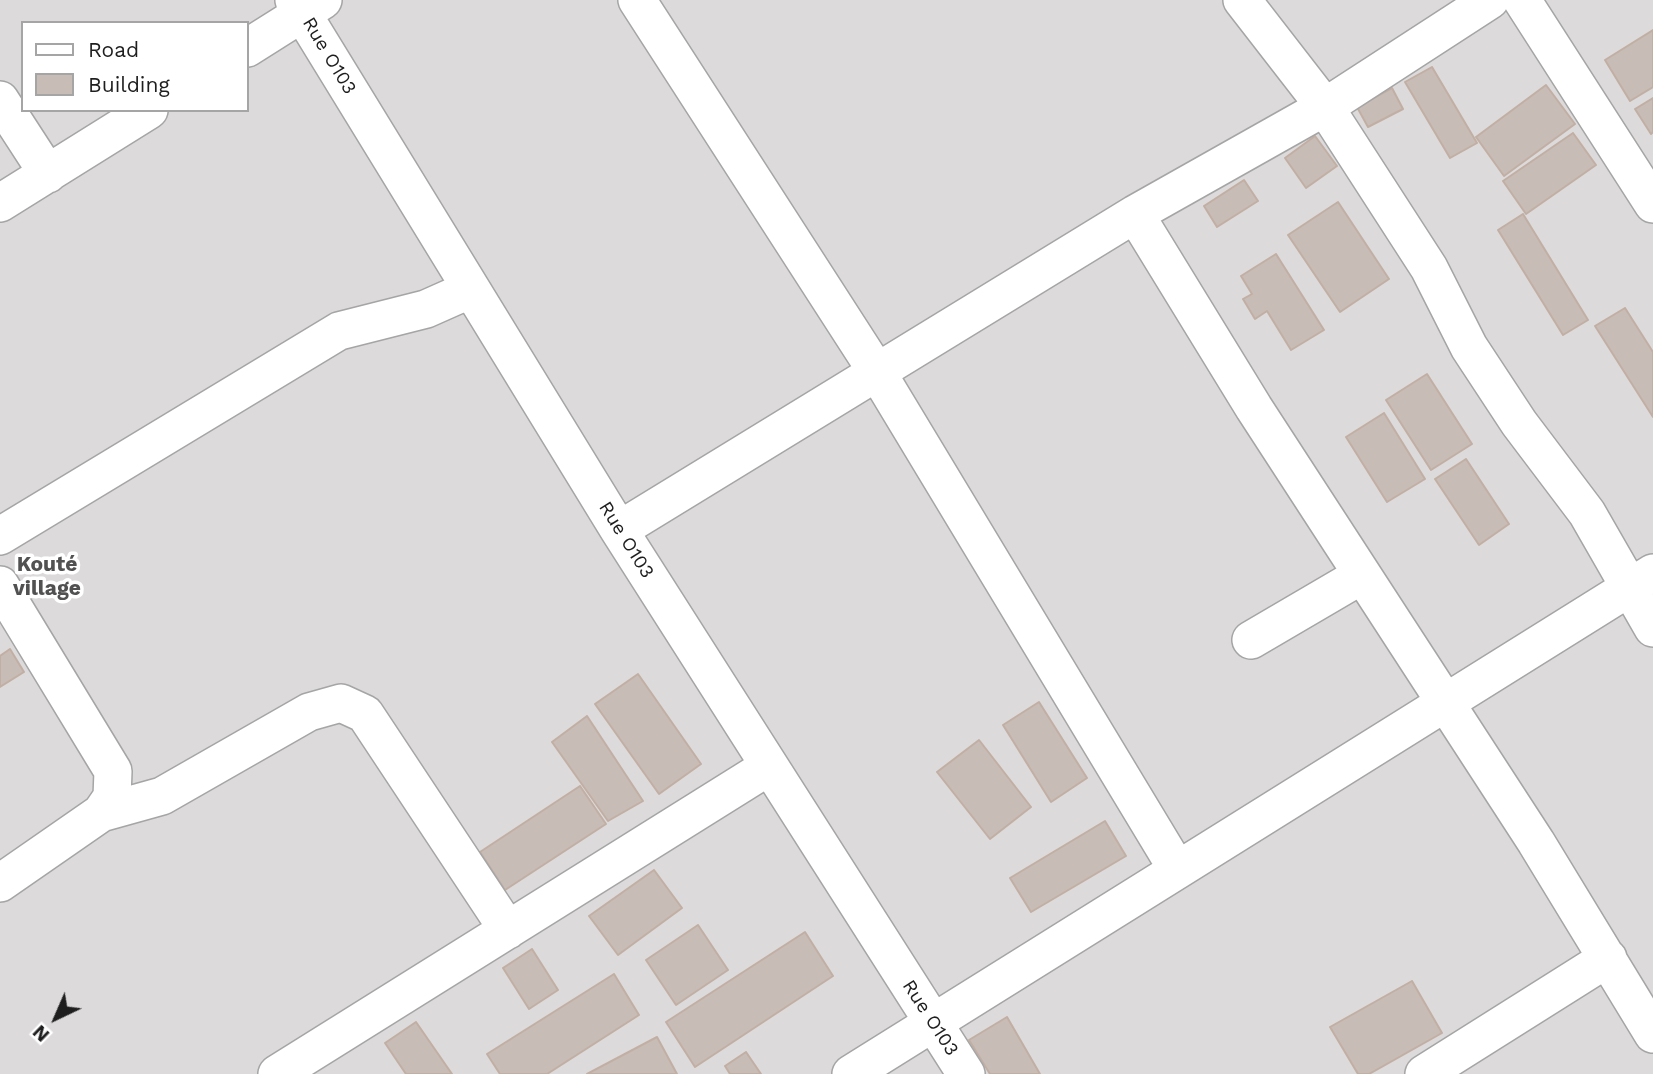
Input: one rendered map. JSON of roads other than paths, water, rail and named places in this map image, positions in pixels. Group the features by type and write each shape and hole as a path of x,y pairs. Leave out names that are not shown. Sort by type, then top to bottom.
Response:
{"street":[{"path":"636,0 877,372 1177,869"},
{"path":"1241,0 1325,107 1429,268 1469,347 1520,423 1641,580 1653,628"},
{"path":"619,530 1135,214 1325,107 1490,0"},
{"path":"1522,0 1653,204"},
{"path":"248,47 307,4"},
{"name":"Rue O103","path":"307,4 471,289 619,530 966,1074"},
{"path":"0,100 48,174"},
{"path":"0,203 146,112"},
{"path":"1135,214 1254,408 1445,702 1608,958 1653,1034"},
{"path":"0,536 339,331 426,309 471,289"},
{"path":"1251,640 1362,575"},
{"path":"851,1074 1641,580"},
{"path":"0,585 113,771 112,797 101,813"},
{"path":"0,883 101,813 162,796 309,712 341,703 365,714 508,930"},
{"path":"276,1074 768,767"},
{"path":"1424,1074 1608,958"}],"district":[{"name":"Kouté village","path":"47,577"}]}
